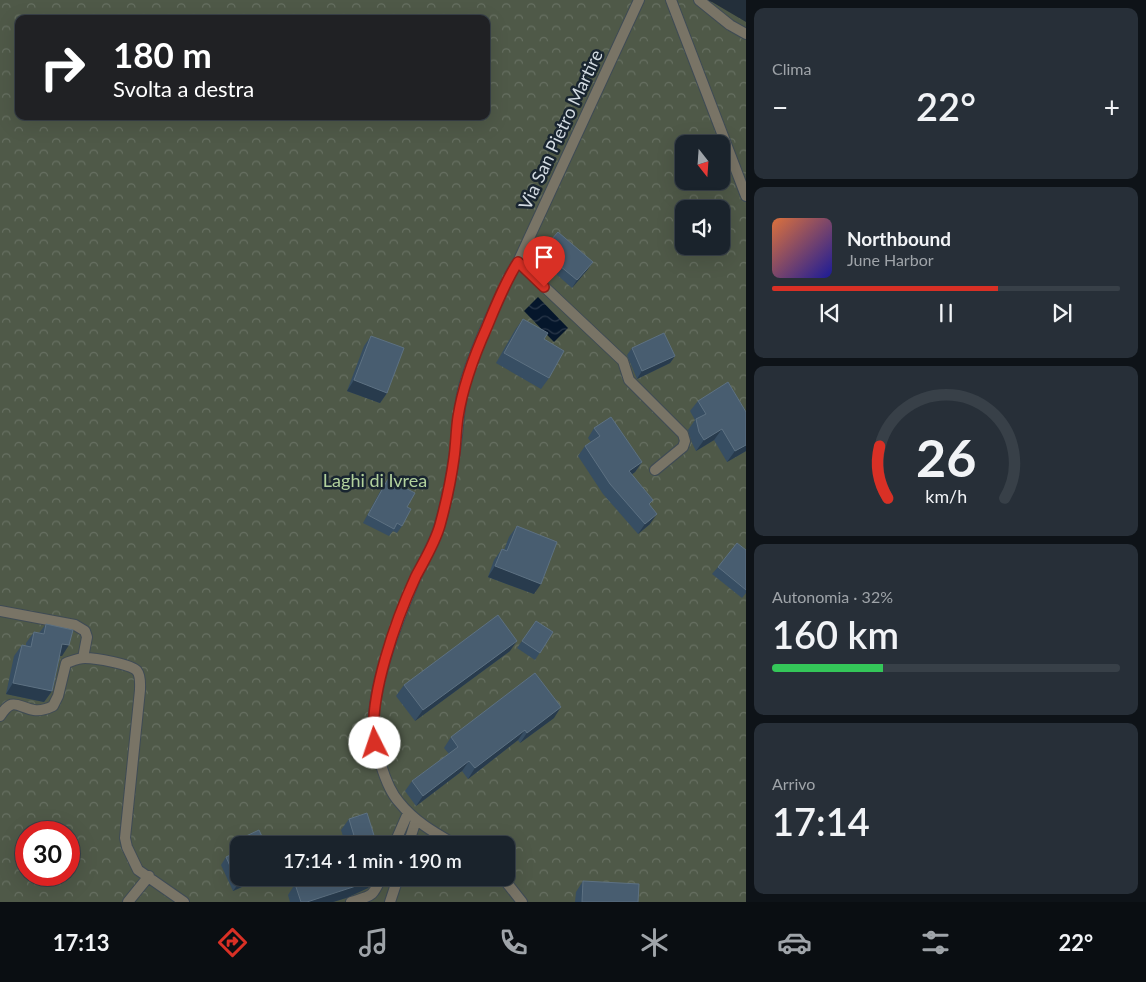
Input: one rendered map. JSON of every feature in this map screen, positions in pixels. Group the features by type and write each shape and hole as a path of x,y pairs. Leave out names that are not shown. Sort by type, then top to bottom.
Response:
{"street":[{"name":"Via San Pietro Martire","path":"440,836 425,828 408,813 390,789 380,762 374,734 375,700 389,648 406,601 440,526 454,457 458,417 471,365 502,291 518,262 639,0"},
{"path":"670,0 746,196"},
{"path":"699,0 746,34"},
{"path":"518,262 623,361 629,380 680,429 685,441 683,447 656,470"},
{"path":"0,611 74,626 85,631 87,637 84,658"},
{"path":"0,716 9,705 18,704 35,710 53,706 58,696 66,664 84,658 129,666 138,672 140,679 125,838 138,870 184,902"},
{"path":"398,836 408,813"},
{"path":"411,836 416,820"},
{"path":"128,902 149,876"},
{"path":"351,902 371,896 378,886"},
{"path":"390,902 395,886"},
{"path":"509,886 522,902"}],"green space":[{"name":"Laghi di Ivrea","path":"0,0 703,0 712,2 746,22 746,902 0,902"}],"water":[{"path":"538,297 568,328 554,342 524,311"}],"building":[{"path":"558,232 593,262 577,280 560,266 554,274 536,257"},
{"path":"523,319 548,333 544,339 564,351 549,378 504,353"},
{"path":"664,333 675,356 642,371 632,348"},
{"path":"371,336 404,348 387,393 354,380"},
{"path":"728,382 746,412 746,445 735,451 722,429 704,440 699,432 696,419 706,414 698,401"},
{"path":"611,417 642,462 629,471 653,500 649,504 657,514 645,524 610,484 585,446 600,436 594,428"},
{"path":"388,479 415,493 407,507 411,509 402,526 397,523 394,529 368,515"},
{"path":"517,526 557,542 541,584 495,566 502,549 507,551"},
{"path":"737,543 746,550 746,590 718,567"},
{"path":"498,615 517,641 423,710 404,685"},
{"path":"536,621 553,632 540,653 522,641"},
{"path":"46,624 73,630 69,645 62,644 52,691 13,683 22,645 31,647 34,632 44,634"},
{"path":"535,673 561,707 527,733 525,730 475,768 469,761 423,796 412,781 458,747 451,737"},
{"path":"367,813 374,836 354,836 349,819"},
{"path":"259,830 262,836 246,836"},
{"path":"230,855 230,866 226,857"},
{"path":"583,881 639,884 638,902 582,902"},
{"path":"296,886 355,886 307,902 301,902"}],"route":[{"path":"375,743 375,700 389,648 406,601 440,526 454,457 463,391 471,365 491,316 518,262 544,287"}]}
